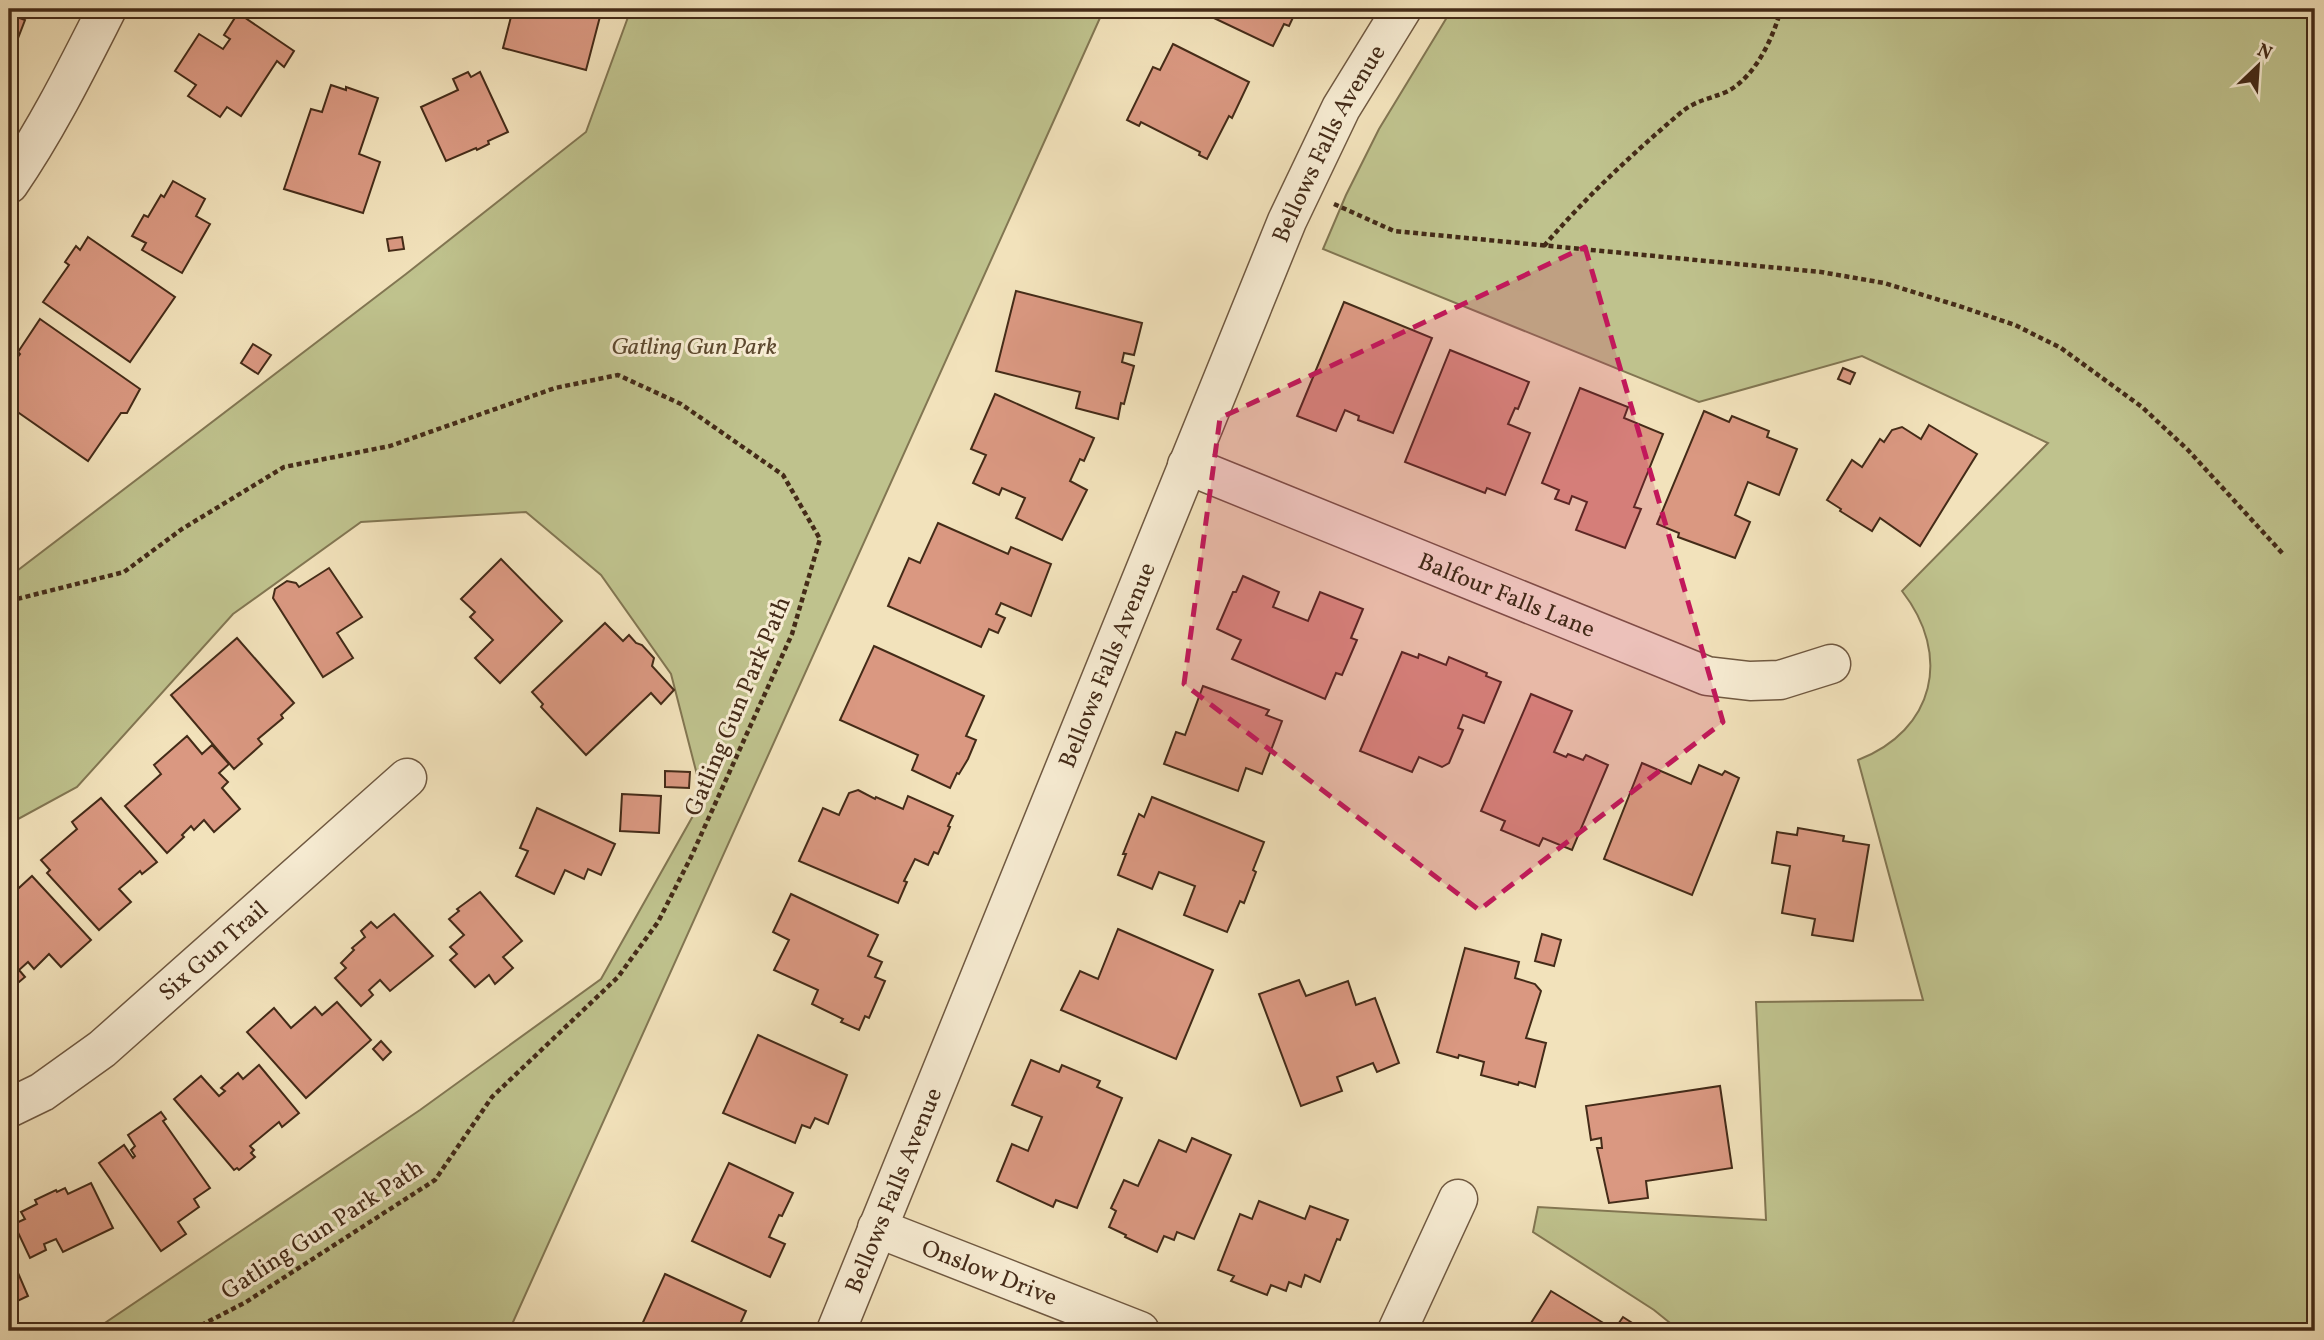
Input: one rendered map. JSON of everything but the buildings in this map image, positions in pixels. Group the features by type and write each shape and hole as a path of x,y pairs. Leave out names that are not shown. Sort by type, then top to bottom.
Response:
{"street":[{"path":"9,184 61,99 107,9"},
{"name":"Bellows Falls Avenue","path":"836,1331 1287,221 1341,108 1402,9"},
{"name":"Balfour Falls Lane","path":"1187,465 1707,676 1750,681 1780,680 1831,664"},
{"name":"Six Gun Trail","path":"9,1108 42,1092 103,1049 407,778"},
{"path":"1397,1331 1458,1199"},
{"name":"Onslow Drive","path":"877,1228 1140,1331"}],"path":[{"path":"1544,246 1610,176 1691,104 1724,93 1738,85 1766,47 1781,9"},
{"path":"1334,204 1394,231 1821,272 1884,283 2015,325 2061,348 2142,407 2188,450 2283,554"},
{"name":"Gatling Gun Park Path","path":"9,601 124,572 182,529 284,467 390,446 555,388 618,375 681,404 783,475 820,539 792,634 691,857 659,922 618,977 492,1097 435,1180 246,1303 190,1331"}],"highlighted area":[{"path":"1585,247 1723,722 1479,910 1184,684 1220,418"}],"green space":[{"name":"Gatling Gun Park","path":"631,9 1104,9 509,1331 93,1331 420,1110 601,979 703,798 671,674 601,575 526,512 361,522 233,614 77,787 9,824 9,577 406,274 586,132"},
{"path":"1452,9 2315,9 2315,1331 1680,1331 1654,1310 1533,1232 1538,1207 1766,1220 1756,1002 1923,1000 1858,760 1884,747 1904,730 1919,710 1928,688 1930,665 1927,640 1918,615 1902,591 2048,443 1862,356 1699,402 1323,249 1379,129"}]}
